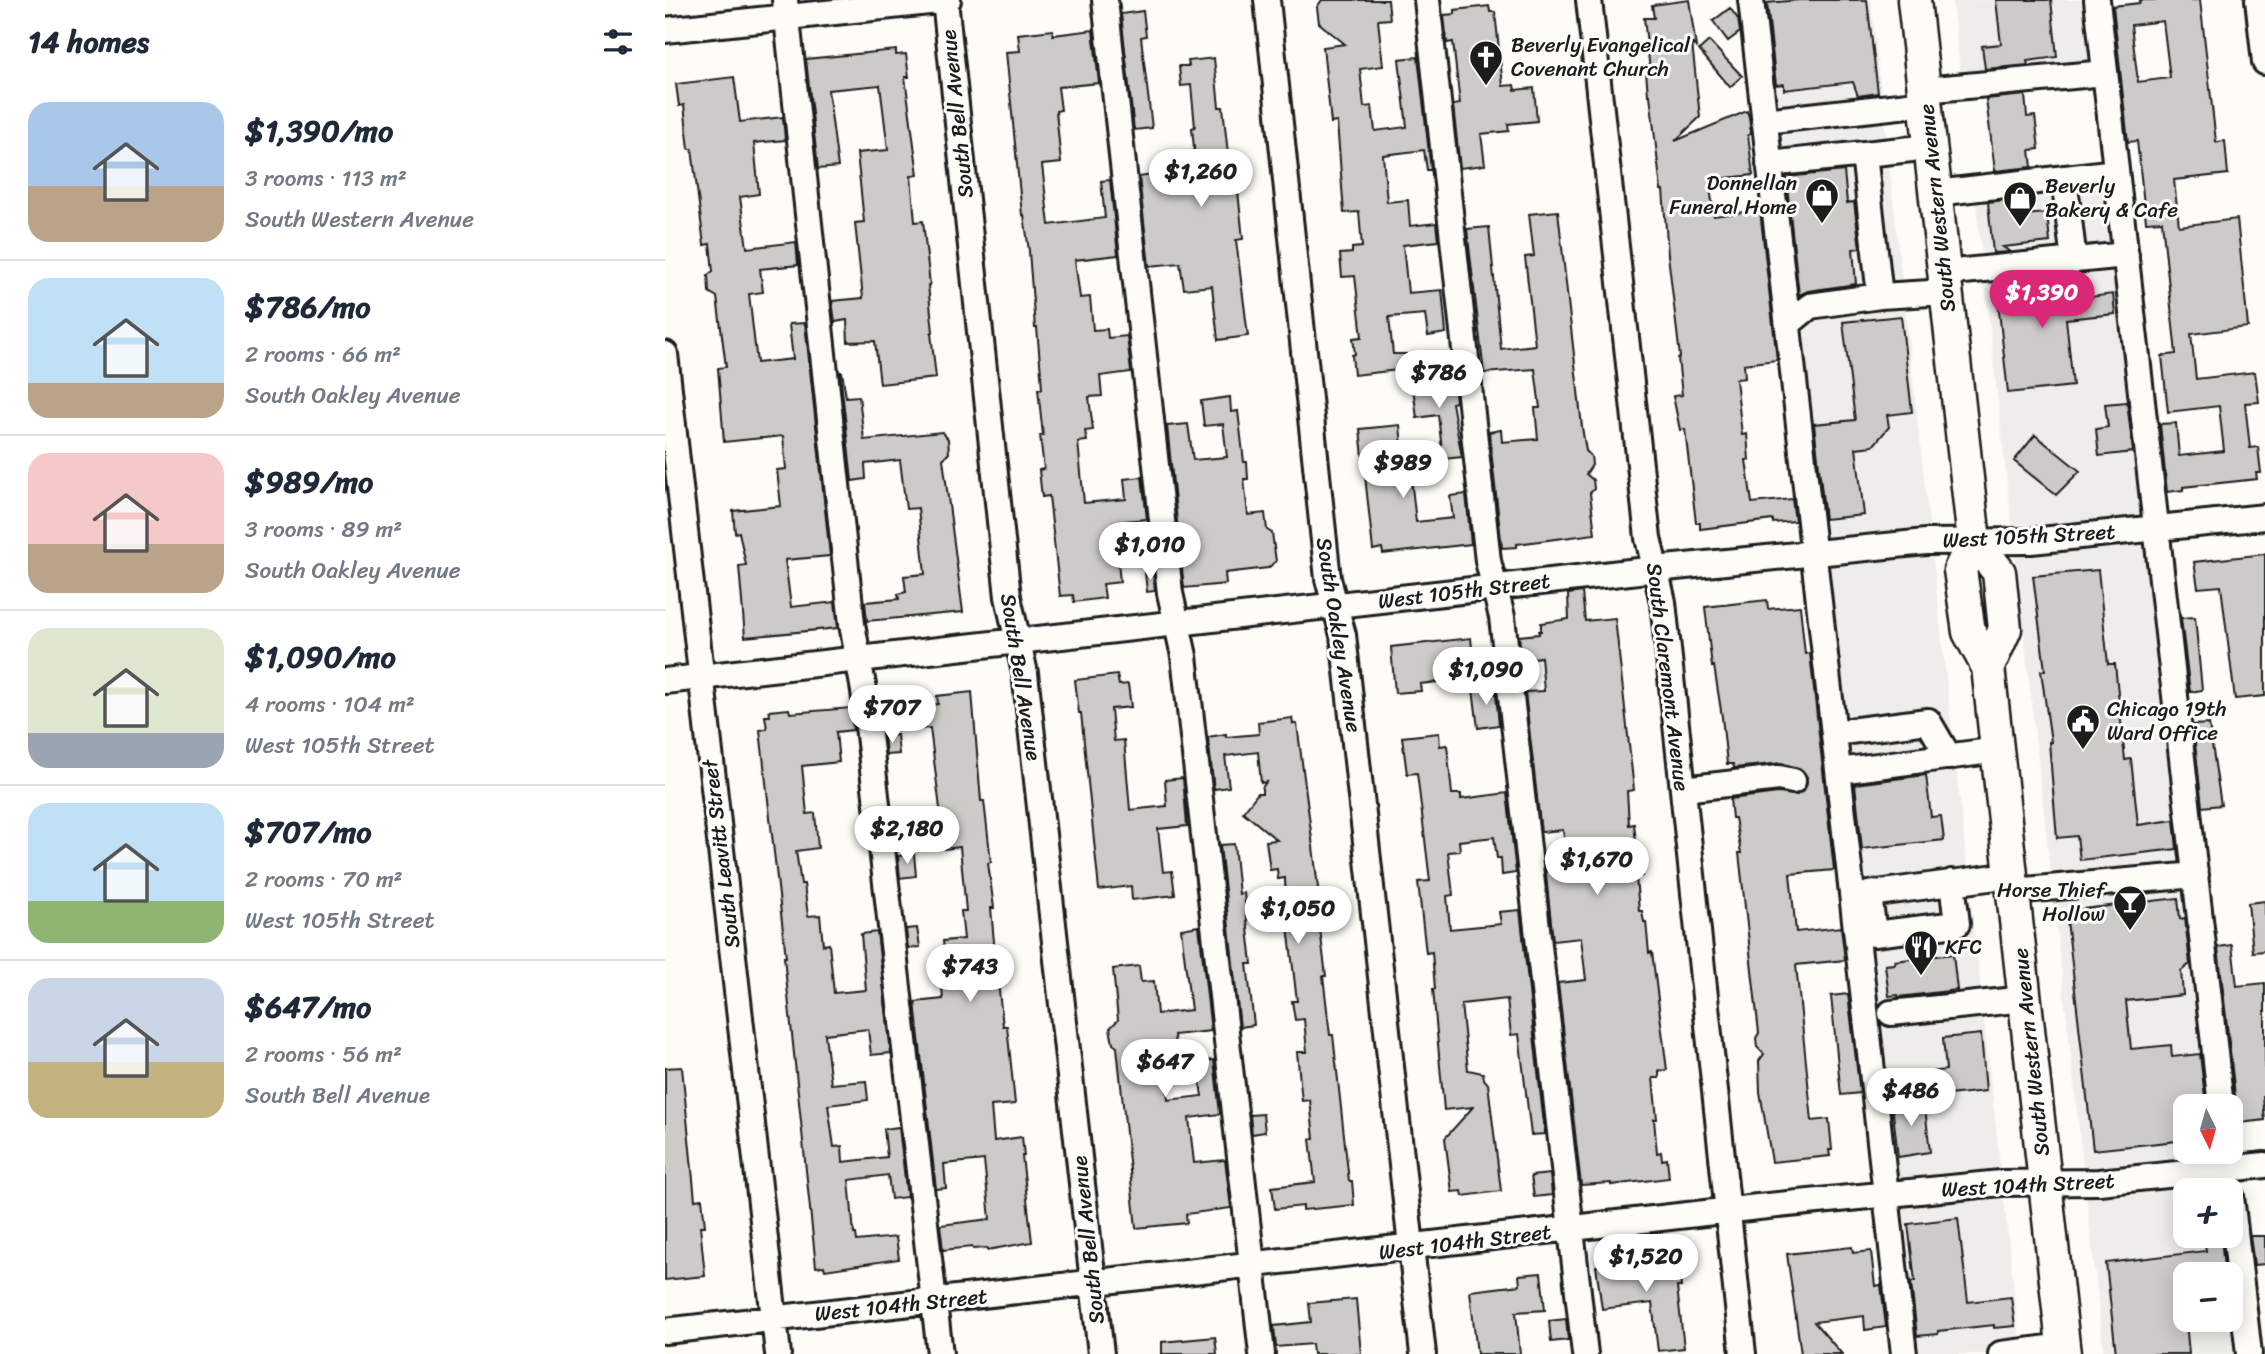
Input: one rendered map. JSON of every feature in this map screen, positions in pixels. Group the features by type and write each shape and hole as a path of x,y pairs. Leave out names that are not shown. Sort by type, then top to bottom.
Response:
{"main road":[{"name":"South Western Avenue","path":"1914,0 1974,541 1960,570 1969,632 1988,667 2064,1350"}],"street":[{"path":"665,30 786,8 946,0"},
{"name":"South Bell Avenue","path":"946,0 1006,584 1024,674 1101,1354"},
{"path":"1105,0 1168,579 1184,656 1262,1354"},
{"name":"South Oakley Avenue","path":"1267,0 1328,579 1343,635 1423,1354"},
{"path":"1427,0 1487,548 1502,617 1585,1354"},
{"name":"South Claremont Avenue","path":"1589,0 1648,538 1663,602 1743,1354"},
{"path":"1751,0 1904,1354"},
{"path":"2097,0 2220,1094"},
{"path":"2258,0 2265,62"},
{"path":"786,8 852,624 940,1354"},
{"path":"1764,121 1925,96 2105,73"},
{"path":"1769,164 1931,147"},
{"path":"1864,154 1879,296"},
{"path":"1936,193 2116,172"},
{"path":"2064,178 2074,261"},
{"path":"1788,324 1810,306 2074,261 2126,255"},
{"name":"South Leavitt Street","path":"665,354 778,1354"},
{"name":"West 105th Street","path":"665,681 1656,569 1926,542 2031,541 2265,517"},
{"path":"1834,733 1928,721 1949,757"},
{"path":"1839,771 1998,750"},
{"path":"1683,789 1779,778 1793,781"},
{"path":"1952,882 2012,883 2196,875"},
{"path":"1891,1013 2025,999"},
{"name":"West 104th Street","path":"665,1331 1728,1211 2001,1183 2099,1182 2265,1165"},
{"path":"2237,1248 2249,1354"},
{"path":"2001,1354 2064,1350"}],"shaded area":[{"path":"1755,0 1871,0 2021,1354 1912,1354"},
{"path":"1952,0 2099,0 2106,64 1961,78"},
{"path":"2114,178 2217,1094 2173,1094 2173,1164 2224,1164 2226,1178 2173,1178 2173,1248 2233,1248 2234,1262 2173,1262 2173,1332 2243,1330 2246,1354 2104,1354 1975,194"}],"building":[{"path":"1322,0 1388,0 1390,19 1378,20 1383,66 1360,69 1364,107 1372,106 1375,131 1407,127 1399,59 1418,57 1431,170 1427,170 1424,150 1383,155 1387,202 1408,200 1410,226 1436,223 1438,241 1403,245 1408,293 1442,290 1446,333 1428,336 1425,314 1389,317 1393,354 1406,354 1407,369 1354,375 1353,338 1362,337 1355,276 1342,277 1340,254 1352,253 1352,248 1362,247 1359,212 1344,213 1337,122 1331,123 1323,47 1345,44 1319,23 1317,7"},
{"path":"1689,0 1696,47 1692,43 1700,117 1675,141 1747,111 1753,175 1709,180 1714,216 1760,210 1777,360 1744,364 1745,378 1736,379 1742,435 1747,434 1749,460 1746,460 1752,503 1792,499 1795,521 1773,523 1773,520 1700,529 1700,523 1696,523 1685,429 1680,430 1673,396 1682,395 1680,357 1663,190 1648,95 1646,71 1650,70 1644,18 1654,18 1652,5"},
{"path":"1867,0 1878,93 1858,96 1853,82 1784,90 1784,84 1776,85 1767,3"},
{"path":"1996,0 2051,0 2057,57 2027,61 2028,65 1985,69 1982,46 2001,44"},
{"path":"2140,0 2200,0 2216,142 2225,141 2228,174 2174,180 2179,226 2237,219 2248,327 2191,334 2196,379 2255,372 2259,402 2245,403 2250,448 2258,447 2261,473 2256,473 2257,479 2183,487 2183,490 2167,492 2160,424 2176,423 2179,456 2224,451 2219,406 2168,412 2162,356 2176,354 2162,221 2146,222 2137,141 2128,142 2113,6 2140,3","holes":["2163,21 2170,78 2138,82 2131,25"]},
{"name":"Beverly Evangelical Covenant Church","path":"1489,6 1490,12 1495,12 1503,86 1514,85 1515,90 1534,88 1537,121 1508,124 1509,131 1481,134 1485,165 1460,168 1453,105 1460,104 1453,42 1447,43 1444,15 1455,14 1455,10"},
{"path":"1730,8 1738,19 1740,32 1728,41 1713,21"},
{"path":"1143,11 1146,36 1141,37 1152,128 1134,130 1121,14"},
{"path":"1053,30 1053,35 1093,30 1099,83 1058,87 1061,110 1056,111 1061,163 1042,165 1049,225 1105,218 1101,181 1110,180 1118,255 1075,260 1080,298 1090,297 1093,330 1107,329 1108,338 1127,336 1131,372 1100,376 1102,396 1089,397 1093,430 1085,431 1087,441 1078,442 1084,503 1126,499 1124,479 1142,477 1147,519 1114,522 1120,582 1103,584 1105,598 1074,602 1073,595 1060,596 1049,496 1042,497 1039,470 1044,469 1040,435 1043,435 1038,389 1042,389 1041,374 1006,52 1020,51 1018,34"},
{"path":"1709,41 1742,76 1730,87 1699,50"},
{"path":"896,50 896,55 906,54 909,77 905,77 918,175 911,176 915,222 923,221 936,378 880,384 875,341 848,342 847,320 835,322 832,301 863,298 855,223 864,222 857,153 888,150 880,85 828,90 838,167 818,169 806,59"},
{"path":"1214,58 1229,164 1235,163 1243,239 1236,240 1248,336 1218,340 1212,286 1184,289 1180,263 1149,266 1139,177 1196,168 1191,85 1181,86 1179,66 1189,66 1188,61"},
{"path":"734,77 740,122 783,117 785,140 754,143 759,194 740,197 747,248 796,242 798,265 760,269 763,292 749,294 757,363 793,359 789,324 805,323 830,556 785,560 791,607 835,602 838,628 745,637 739,566 746,565 739,532 735,533 733,511 781,506 777,470 786,469 783,436 724,442 718,368 726,367 717,297 709,292 708,275 713,271 710,244 704,245 692,149 689,149 684,105 679,106 676,84"},
{"path":"2025,95 2027,117 2035,116 2039,149 2030,150 2032,167 1995,171 1986,99"},
{"name":"Donnellan Funeral Home","path":"1844,171 1847,203 1854,202 1860,248 1853,249 1856,284 1808,291 1799,295 1786,177"},
{"name":"Beverly Bakery & Cafe","path":"2023,198 2025,215 2047,213 2050,242 2003,247 2010,252 1993,253 1988,202"},
{"path":"1558,211 1582,427 1586,451 1591,456 1592,465 1586,474 1593,480 1594,489 1590,493 1595,534 1502,548 1489,432 1501,430 1502,442 1538,439 1535,408 1540,408 1535,369 1484,373 1467,229 1489,227 1501,349 1535,345 1525,257 1534,256 1529,214"},
{"path":"2072,275 2074,299 2113,294 2115,314 2066,319 2073,386 2008,393 1996,283"},
{"path":"1901,316 1912,412 1887,415 1889,427 1873,446 1856,448 1864,515 1825,519 1814,424 1855,420 1843,322"},
{"path":"840,372 846,397 859,396 864,440 942,432 948,439 949,453 943,459 963,612 867,621 865,602 899,599 898,594 906,592 904,576 925,574 918,508 906,509 900,460 865,464 866,479 852,481"},
{"path":"1449,377 1450,383 1454,383 1456,402 1452,403 1462,457 1443,459 1438,415 1417,418 1412,380"},
{"path":"1230,397 1231,412 1238,411 1244,462 1247,462 1248,479 1244,479 1248,515 1265,513 1267,530 1272,533 1276,561 1268,568 1225,573 1226,584 1184,588 1167,426 1188,424 1193,460 1227,457 1223,424 1204,426 1201,401"},
{"path":"2127,402 2133,452 2099,456 2096,429 2108,427 2105,404"},
{"path":"1400,425 1405,479 1411,478 1416,522 1453,518 1450,496 1466,494 1471,544 1383,554 1382,548 1373,550 1360,429"},
{"path":"2035,435 2080,471 2056,495 2014,461"},
{"path":"2265,554 2265,696 2235,699 2221,586 2198,588 2194,562"},
{"path":"2098,570 2108,664 2115,664 2125,760 2131,759 2138,825 2174,820 2177,849 2080,860 2077,836 2057,838 2051,742 2041,671 2045,670 2033,576"},
{"path":"1145,572 1153,572 1155,591 1147,592"},
{"path":"1582,592 1585,621 1615,618 1634,790 1627,791 1629,825 1634,824 1638,860 1641,860 1642,876 1636,877 1639,911 1642,911 1646,922 1649,953 1652,952 1667,1070 1659,1071 1659,1078 1653,1078 1657,1153 1661,1152 1662,1160 1667,1159 1669,1178 1611,1185 1581,1185 1558,983 1586,980 1581,938 1553,941 1545,865 1567,862 1563,830 1541,832 1525,692 1544,691 1541,657 1522,660 1519,636 1539,634 1541,623 1569,619 1568,594"},
{"path":"1767,600 1768,609 1800,606 1805,654 1810,653 1834,870 1790,874 1796,932 1841,927 1845,960 1796,965 1812,1121 1829,1119 1832,1150 1829,1150 1830,1156 1772,1162 1760,1092 1759,1061 1764,1054 1757,1047 1756,1038 1759,1033 1741,853 1730,799 1778,793 1797,795 1804,790 1807,777 1802,770 1782,763 1734,768 1733,764 1727,764 1705,607"},
{"path":"2195,617 2202,690 2190,692 2181,618"},
{"path":"1471,638 1475,678 1420,684 1421,691 1395,693 1391,647"},
{"path":"1117,675 1119,685 1128,684 1131,707 1111,709 1114,741 1124,740 1130,810 1167,806 1165,780 1183,778 1187,826 1158,829 1163,872 1172,871 1175,895 1132,900 1131,886 1099,890 1081,713 1075,680"},
{"path":"1495,685 1499,725 1478,728 1473,689"},
{"path":"972,692 981,801 984,801 991,862 988,863 994,908 991,908 996,965 1003,1026 1007,1026 1015,1104 991,1106 994,1141 1022,1137 1032,1242 987,1250 972,1247 943,1250 940,1225 990,1219 984,1160 944,1164 946,1188 936,1189 915,1002 943,999 942,987 948,986 943,941 964,939 961,911 966,911 960,847 945,849 930,728 919,729 916,706 938,704 937,696"},
{"path":"851,708 853,730 836,732 839,762 802,766 807,814 815,813 818,848 796,851 808,916 820,915 823,945 829,944 834,993 866,990 861,934 877,932 891,1053 871,1055 868,1029 825,1034 831,1084 866,1081 868,1100 828,1105 834,1147 842,1146 843,1162 887,1157 884,1129 899,1127 907,1197 891,1199 888,1175 849,1180 857,1241 896,1237 899,1259 825,1270 824,1266 816,1267 786,957 760,730 767,729 765,716 770,716 769,711 789,709 790,713"},
{"path":"1292,718 1293,724 1297,724 1313,847 1323,929 1320,929 1326,976 1323,976 1354,1205 1303,1210 1303,1206 1275,1209 1272,1187 1315,1182 1310,1139 1314,1139 1310,1100 1302,1101 1297,1052 1307,1052 1304,1019 1295,1020 1292,1001 1297,1001 1286,910 1285,878 1278,879 1277,869 1270,870 1266,841 1277,840 1243,812 1258,793 1262,793 1266,782 1261,783 1258,752 1225,756 1229,787 1214,789 1208,737 1259,734 1258,722"},
{"path":"2209,724 2221,805 2202,807 2193,725"},
{"path":"1439,733 1440,746 1447,745 1452,794 1461,794 1461,799 1507,793 1516,873 1502,875 1501,858 1497,858 1494,837 1459,841 1460,851 1448,852 1453,895 1447,896 1450,929 1501,924 1499,912 1520,910 1545,1134 1531,1135 1519,1034 1511,1035 1507,999 1461,1004 1468,1070 1483,1073 1488,1084 1501,1191 1463,1196 1462,1191 1452,1192 1445,1138 1473,1107 1444,1110 1432,952 1426,953 1418,882 1430,881 1417,773 1407,774 1402,737"},
{"path":"897,735 899,754 886,755 884,736"},
{"path":"1926,775 1931,817 1941,816 1944,840 1862,849 1855,784"},
{"path":"1234,844 1239,894 1244,893 1252,964 1247,964 1254,1025 1240,1027 1220,845"},
{"path":"914,854 916,876 900,878 898,856"},
{"path":"2178,898 2180,919 2185,918 2190,964 2181,971 2183,995 2126,1001 2131,1049 2171,1045 2172,1057 2200,1054 2205,1094 2173,1094 2173,1141 2093,1150 2066,911"},
{"path":"2265,901 2265,951 2253,952 2248,903"},
{"path":"1199,926 1211,1031 1174,1035 1175,1045 1162,1046 1168,1100 1202,1096 1197,1061 1214,1060 1220,1114 1189,1118 1194,1163 1225,1160 1231,1208 1186,1214 1187,1223 1136,1228 1117,1047 1113,1044 1110,1028 1118,1020 1113,969 1139,966 1141,982 1154,981 1157,1014 1191,1010 1181,929"},
{"path":"917,928 920,947 908,948 906,929"},
{"path":"2232,945 2237,986 2265,983 2265,1120 2243,1123 2243,1094 2235,1094 2218,947"},
{"name":"KFC","path":"1953,954 1957,990 1889,996 1885,965 1895,964 1895,961"},
{"path":"1848,994 1860,1093 1841,1095 1831,996"},
{"path":"1981,1034 1986,1091 1910,1099 1907,1075 1946,1070 1943,1038"},
{"path":"682,1067 695,1200 702,1199 705,1226 700,1226 705,1276 665,1280 665,1068"},
{"path":"1924,1099 1930,1152 1898,1157 1892,1104"},
{"path":"1263,1114 1265,1132 1252,1134 1250,1115"},
{"path":"1550,1174 1552,1195 1534,1197 1531,1176"},
{"path":"1958,1218 1968,1302 2011,1297 2015,1326 1994,1328 1994,1325 1917,1336 1911,1282 1915,1281 1908,1224"},
{"path":"2250,1236 2265,1236 2265,1264 2254,1265"},
{"path":"1852,1247 1853,1253 1871,1251 1875,1286 1881,1285 1886,1327 1865,1330 1864,1316 1814,1322 1842,1354 1801,1354 1787,1254"},
{"path":"2206,1248 2222,1248 2223,1262 2173,1262 2173,1332 2187,1332 2189,1354 2116,1354 2106,1263 2206,1251"},
{"path":"1673,1257 1675,1269 1679,1269 1681,1287 1677,1287 1684,1348 1658,1351 1652,1303 1602,1309 1596,1266"},
{"path":"1541,1273 1545,1310 1516,1312 1520,1354 1477,1354 1470,1291 1520,1285 1519,1275"},
{"path":"1356,1299 1361,1354 1313,1354 1312,1344 1276,1347 1274,1326 1311,1322 1309,1303"},
{"path":"1566,1319 1568,1340 1551,1342 1549,1321"},
{"path":"1215,1337 1217,1354 1162,1354 1162,1342"}],"place":[{"name":"Beverly Evangelical Covenant Church","path":"1486,87"},
{"name":"Donnellan Funeral Home","path":"1822,225"},
{"name":"Beverly Bakery & Cafe","path":"2020,228"},
{"name":"Chicago 19th Ward Office","path":"2083,751"},
{"name":"Horse Thief Hollow","path":"2130,932"},
{"name":"KFC","path":"1921,977"}]}
